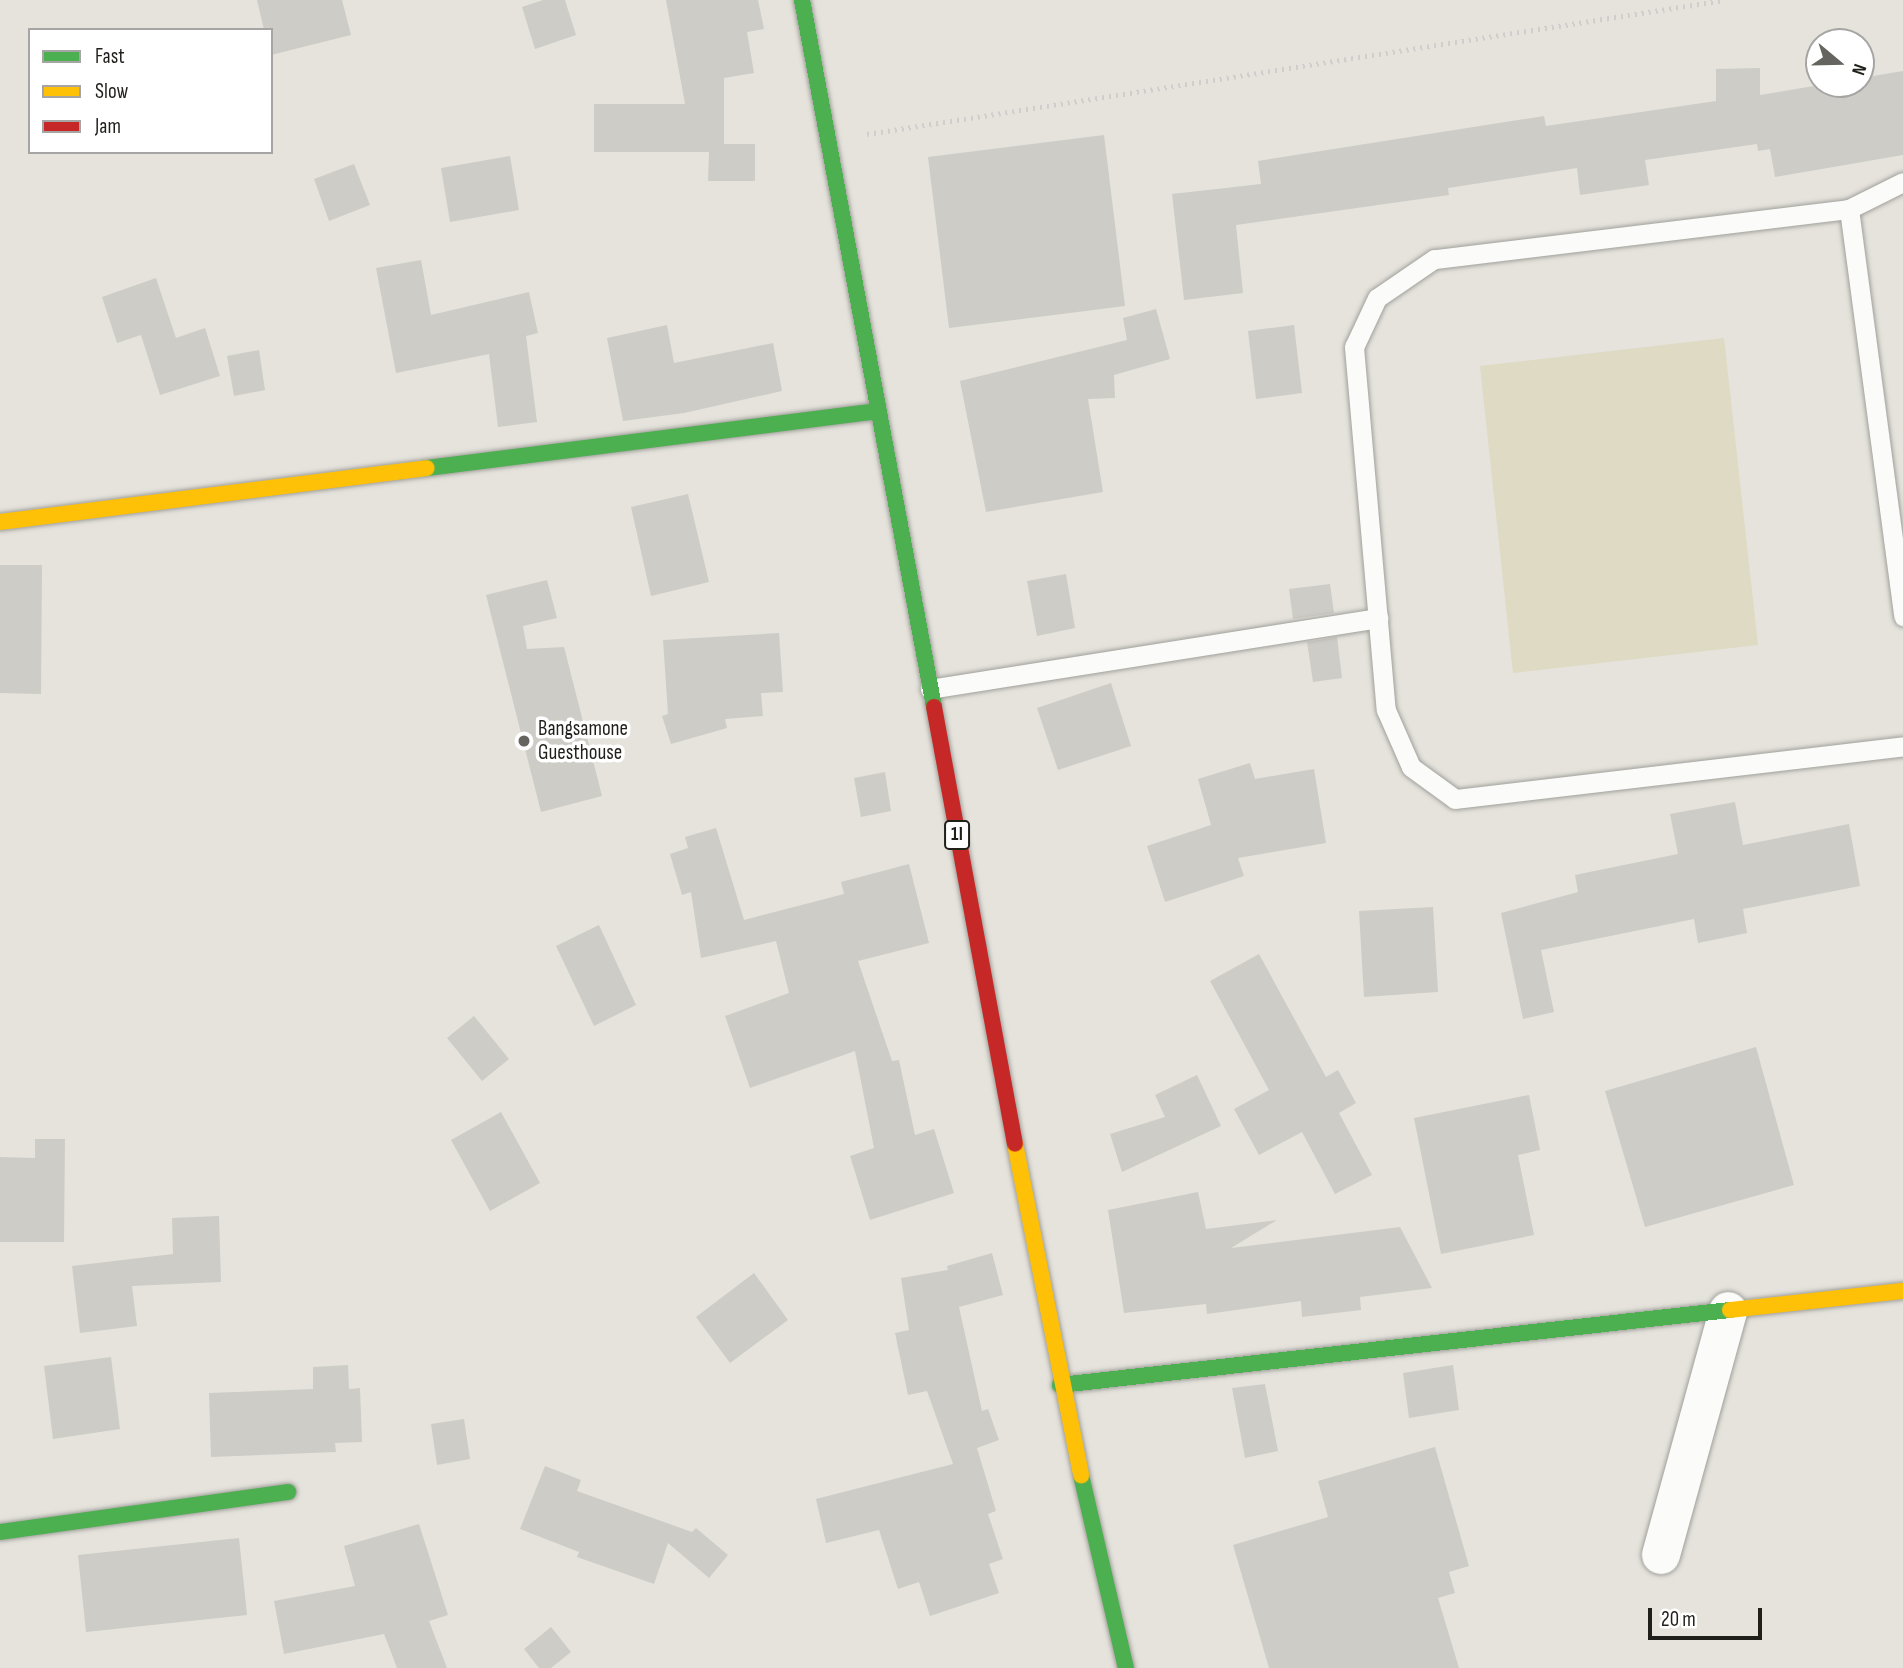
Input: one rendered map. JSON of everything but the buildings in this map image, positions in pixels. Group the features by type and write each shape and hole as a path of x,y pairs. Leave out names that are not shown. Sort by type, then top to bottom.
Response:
{"main road":[{"name":"1I","path":"802,0 1060,1385 1126,1668"},
{"path":"0,522 878,411"},
{"path":"1060,1385 1903,1291"},
{"path":"0,1532 288,1492"}],"street":[{"path":"1661,1555 1728,1311"}],"lane":[{"path":"1903,183 1849,209 1434,260 1377,298 1354,347 1386,710 1411,767 1455,799 1903,746"},
{"path":"1849,209 1903,616"},
{"path":"930,689 1377,618"}],"path":[{"path":"828,140 1725,0"}],"shaded area":[{"path":"1724,338 1758,645 1513,673 1480,366"}],"traffic: fast":[{"path":"802,0 934,707"},
{"path":"427,468 878,411"},
{"path":"1060,1385 1730,1310"},
{"path":"1081,1475 1126,1668"},
{"path":"0,1532 288,1492"}],"traffic: slow":[{"path":"0,522 427,468"},
{"path":"1015,1144 1081,1475"},
{"path":"1730,1310 1903,1291"}],"traffic: jam":[{"path":"934,707 1015,1144"}],"place":[{"name":"Bangsamone Guesthouse","path":"524,741"}]}
